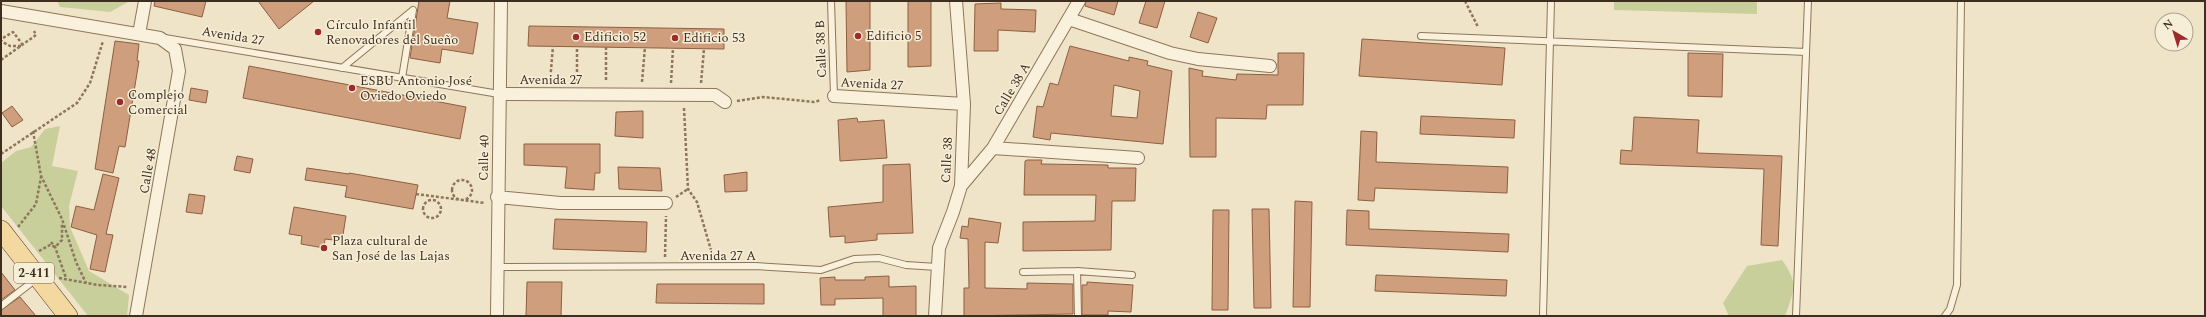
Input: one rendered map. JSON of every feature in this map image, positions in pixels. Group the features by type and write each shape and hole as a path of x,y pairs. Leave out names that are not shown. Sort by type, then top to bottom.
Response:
{"main road":[{"name":"2-411","path":"4,233 68,316"}],"street":[{"path":"1,6 7,1"},
{"path":"139,34 145,1"},
{"name":"Calle 40","path":"496,316 501,1"},
{"name":"Calle 38","path":"935,316 939,248 961,186 964,104 956,1"},
{"name":"Calle 38 A","path":"961,186 993,148 1080,1"},
{"name":"Avenida 27","path":"1,11 160,38"},
{"path":"1069,19 1170,53 1198,59 1270,66"},
{"name":"Calle 48","path":"136,316 179,72 175,49 160,38"},
{"name":"Avenida 27","path":"499,94 715,95 725,102"},
{"name":"Avenida 27","path":"834,96 964,104"},
{"path":"993,148 1138,158"},
{"path":"497,201 560,204 666,203"}],"lane":[{"name":"Calle 38 B","path":"831,1 834,96"},
{"path":"1543,316 1551,1"},
{"path":"1796,316 1808,1"},
{"path":"1945,316 1950,309 1957,284 1961,1"},
{"path":"342,68 413,10 402,78"},
{"path":"1421,36 1806,52"},
{"name":"Avenida 27","path":"160,38 499,94"},
{"name":"Avenida 27 A","path":"496,267 718,266 821,270 854,259 879,258 906,265 937,267"},
{"path":"1023,272 1077,271 1132,275"},
{"path":"1077,271 1078,316"},
{"path":"1,306 36,275"}],"path":[{"path":"1465,1 1483,39"},
{"path":"1,60 36,35 32,27"},
{"path":"12,32 23,45 10,46 1,41 12,32"},
{"path":"1,154 34,131 60,116 77,103 90,83 103,39 109,33 126,32"},
{"path":"550,94 553,46"},
{"path":"577,47 577,95"},
{"path":"606,47 607,95"},
{"path":"642,95 645,47"},
{"path":"670,95 673,48"},
{"path":"700,95 704,49"},
{"path":"685,95 684,121 688,189 697,202 706,227 709,246 718,266"},
{"name":"Avenida 27","path":"725,102 764,97 814,102 834,96"},
{"path":"34,131 41,176 62,219 76,262 86,282"},
{"path":"4,233 19,226 36,204 41,176"},
{"path":"463,180 471,185 472,191 467,199 461,200 453,194 452,187 457,182 463,180"},
{"path":"665,266 666,203 688,189"},
{"path":"416,194 435,198 497,201"},
{"path":"435,198 441,206 441,212 434,218 428,218 423,213 422,206 426,201 435,198"},
{"path":"55,247 62,240 62,219"},
{"path":"51,242 55,247 66,279"},
{"path":"19,252 37,252 50,245 55,247"},
{"path":"36,275 142,288"}],"green space":[{"path":"57,1 130,1 110,12 60,7"},
{"path":"1614,1 1757,1 1757,14 1614,10"},
{"path":"60,126 52,166 78,171 69,206 70,227 89,271 129,295 127,316 88,316 1,206 1,163 16,151 31,147 45,129"},
{"path":"1782,260 1793,281 1791,300 1785,316 1729,316 1723,303 1747,266"}],"building":[{"path":"155,1 206,1 202,17 154,6"},
{"path":"258,1 314,1 279,29"},
{"path":"419,1 450,1 447,18 478,23 473,54 442,49 440,63 410,58"},
{"name":"Edificio 5","path":"846,1 870,1 870,70 847,72"},
{"path":"908,1 931,1 931,66 908,67"},
{"path":"1086,1 1118,1 1114,15 1085,6"},
{"path":"1146,1 1165,1 1157,28 1139,23"},
{"path":"1001,3 1001,9 1036,10 1035,32 998,30 998,51 974,51 975,4"},
{"path":"1198,12 1217,18 1208,43 1190,37"},
{"path":"529,26 724,29 724,49 528,46"},
{"path":"1362,39 1505,48 1502,85 1359,76"},
{"name":"Complejo Comercial","path":"115,41 139,44 137,61 139,61 125,147 119,146 113,173 95,169"},
{"path":"1070,46 1129,61 1129,57 1148,61 1147,65 1172,71 1163,144 1051,133 1050,140 1033,137 1037,106 1043,107 1050,83 1058,85","holes":["1114,85 1140,91 1137,118 1111,116"]},
{"path":"1278,53 1304,53 1303,105 1267,105 1266,119 1216,118 1216,157 1190,157 1189,68 1203,71 1202,76 1236,80 1237,74 1278,75"},
{"path":"1688,53 1723,54 1722,97 1688,96"},
{"path":"249,66 466,107 460,139 243,98"},
{"path":"191,88 208,91 206,103 189,100"},
{"path":"12,106 23,120 12,127 2,113"},
{"path":"643,111 643,138 615,136 616,112"},
{"path":"1421,116 1515,120 1514,138 1420,134"},
{"path":"1634,117 1699,120 1697,153 1782,156 1778,246 1761,245 1764,169 1620,164 1621,150 1632,151"},
{"path":"857,118 858,122 884,120 887,158 840,161 838,120"},
{"path":"1361,131 1377,132 1376,162 1508,167 1507,193 1375,188 1374,201 1358,200"},
{"path":"524,144 600,144 600,173 595,173 594,190 565,188 567,167 524,165"},
{"path":"237,156 253,159 250,173 234,170"},
{"path":"1042,160 1041,164 1108,165 1108,168 1136,168 1135,201 1112,201 1111,250 1023,251 1023,222 1095,221 1096,195 1024,195 1025,161"},
{"path":"910,164 913,233 877,234 877,240 845,243 845,236 830,237 828,207 883,202 883,165"},
{"path":"618,167 660,168 662,191 619,189"},
{"path":"307,168 349,173 418,185 413,209 345,197 347,186 305,180"},
{"path":"747,172 747,191 725,192 724,175"},
{"path":"103,174 119,178 106,234 113,235 105,272 90,269 97,235 71,227 76,206 94,210"},
{"path":"189,194 205,196 202,214 186,212"},
{"path":"1295,201 1312,202 1310,307 1293,307"},
{"path":"294,207 346,216 342,241 325,239 324,248 301,244 302,236 289,234"},
{"path":"1252,209 1269,209 1271,308 1254,308"},
{"path":"1213,210 1229,210 1228,310 1212,310"},
{"path":"1347,210 1369,211 1369,229 1509,234 1508,252 1346,245"},
{"path":"969,218 1001,223 998,243 985,242 985,288 1027,289 1027,283 1073,284 1073,314 964,316 964,288 969,288 968,239 960,238 962,226 968,227"},
{"path":"555,219 647,222 646,252 553,249"},
{"path":"1,272 15,290 1,300"},
{"path":"1376,275 1507,280 1506,296 1375,291"},
{"path":"889,276 889,287 916,286 916,316 883,316 883,298 835,299 835,305 821,305 820,278 835,277 835,280 865,280 865,277"},
{"path":"527,282 562,282 561,316 526,316"},
{"path":"1087,282 1133,285 1131,312 1108,311 1108,315 1082,315 1082,285 1087,285"},
{"path":"657,284 764,284 764,304 656,303"},
{"path":"20,297 36,316 1,316 1,310"}],"place":[{"name":"Círculo Infantil Renovadores del Sueño","path":"318,32"},
{"name":"Edificio 5","path":"858,36"},
{"name":"Edificio 52","path":"576,37"},
{"name":"Edificio 53","path":"675,38"},
{"name":"ESBU Antonio José Oviedo Oviedo","path":"352,88"},
{"name":"Complejo Comercial","path":"120,102"},
{"name":"Plaza cultural de San José de las Lajas","path":"324,248"}]}
